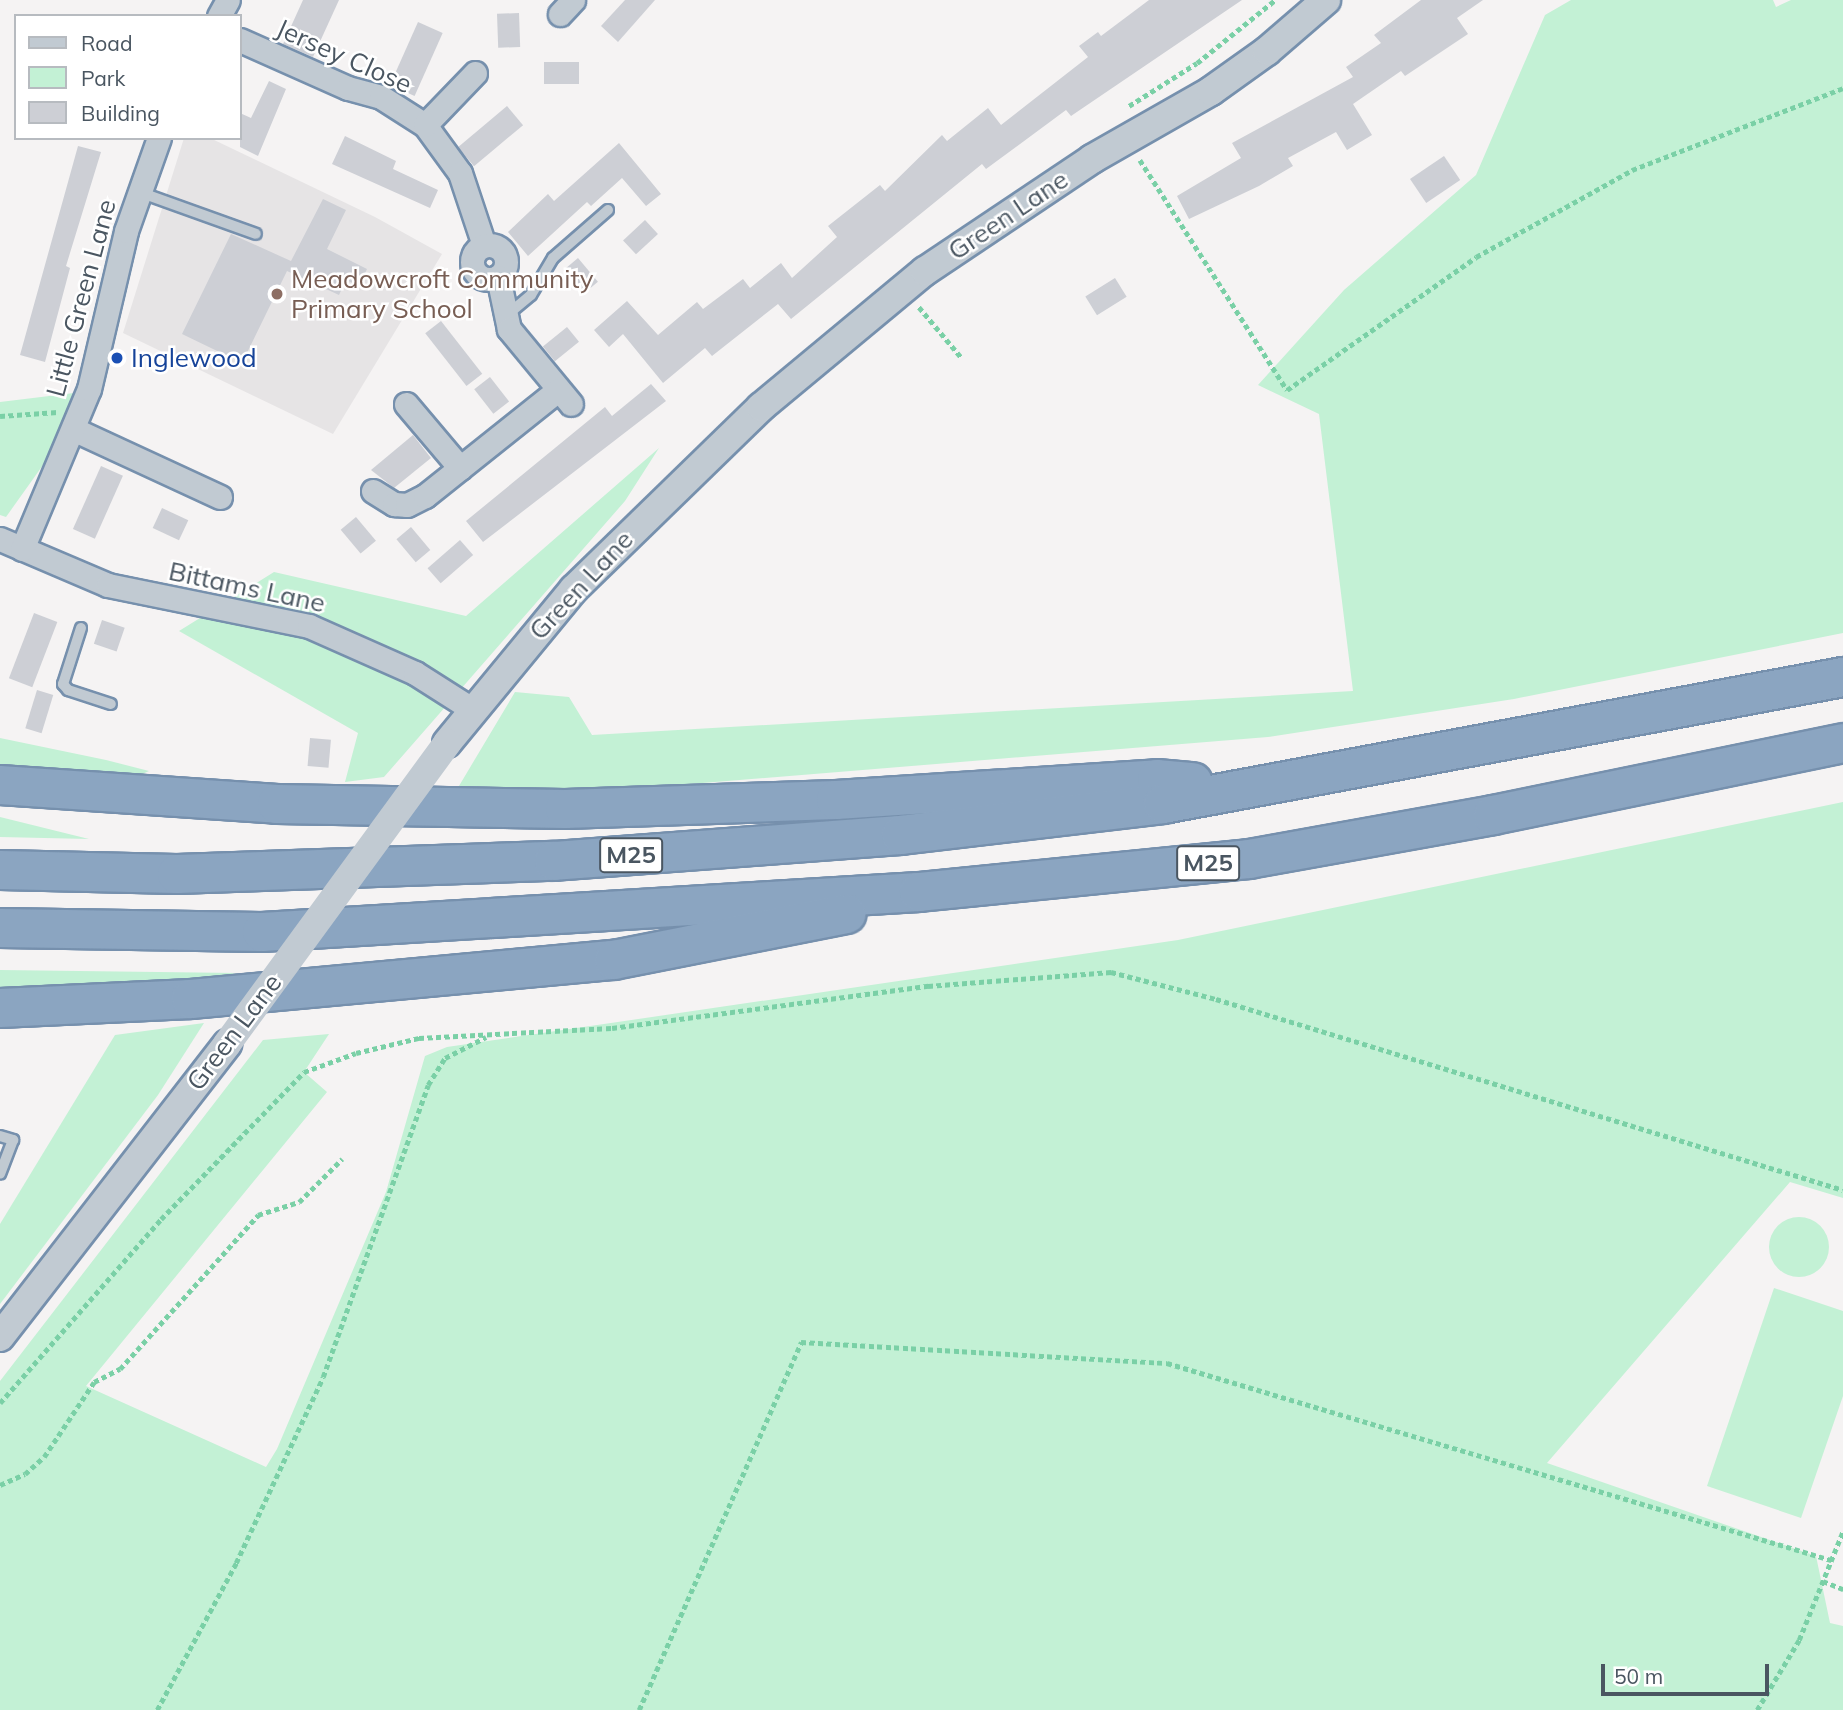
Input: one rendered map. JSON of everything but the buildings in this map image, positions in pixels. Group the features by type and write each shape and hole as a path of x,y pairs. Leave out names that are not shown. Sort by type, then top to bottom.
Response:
{"highway":[{"name":"M25","path":"0,870 177,874 554,860 901,835 1163,804 1843,677"},
{"name":"M25","path":"0,928 262,932 919,892 1249,859 1493,815 1843,743"},
{"name":"M25","path":"0,785 157,798 474,809 836,800 1157,779 1258,788"},
{"name":"M25","path":"0,1008 191,999 614,960 818,923 919,892"}],"street":[{"name":"Green Lane","path":"0,1337 227,1044 447,743 574,589 625,537 761,407 910,278 1092,159 1220,85 1326,0"},
{"name":"Jersey Close","path":"242,41 348,88 381,97 425,125 460,173 484,245 500,248 505,255 504,271 498,277 504,317 564,397 407,505 383,501 373,491"},
{"name":"Jersey Close","path":"425,125 475,73"},
{"name":"Little Green Lane","path":"22,549 35,508 77,420 139,192 158,140"},
{"path":"406,404 460,468"},
{"path":"77,420 181,466 220,497"},
{"name":"Bittams Lane","path":"0,538 108,585 309,626 415,673 473,710"}],"lane":[{"path":"139,192 256,234"},
{"path":"504,317 531,295 553,258 608,210"},
{"path":"81,628 63,684 111,704"},
{"path":"0,1136 13,1140 0,1174"}],"path":[{"path":"1120,113 1197,64 1275,0"},
{"path":"1139,158 1287,390 1476,257 1632,170 1843,88"},
{"path":"910,278 961,357"},
{"path":"0,415 77,420"},
{"path":"0,1403 161,1219 304,1072 356,1053 419,1038 612,1028 928,986 1111,972 1216,999 1843,1190"},
{"path":"156,1710 236,1563 323,1377 428,1085 445,1058 490,1035"},
{"path":"0,1485 25,1474 44,1457 94,1382 120,1369 258,1215 299,1202 342,1159"},
{"path":"639,1710 801,1342 1167,1363 1831,1560"},
{"path":"1756,1710 1799,1640 1843,1531"},
{"path":"1823,1581 1843,1589"}],"shaded area":[{"name":"Meadowcroft Community Primary School","path":"183,140 214,140 375,217 442,254 333,434 123,333"}],"green space":[{"path":"1571,0 1773,0 1776,7 1791,0 1843,0 1843,633 1514,699 1268,737 567,794 456,791 515,692 569,697 592,735 1353,691 1319,414 1258,385 1344,290 1476,175 1545,15"},
{"path":"74,393 48,458 6,517 0,515 0,402"},
{"path":"659,448 625,501 384,777 345,782 358,733 179,631 274,572 466,616"},
{"path":"0,738 149,771 131,779 0,766"},
{"path":"1843,802 1843,1198 1790,1182 1547,1463 1816,1556 1830,1623 1843,1626 1843,1710 0,1710 0,1381 263,1040 329,1034 304,1072 327,1092 86,1386 266,1467 277,1449 386,1192 425,1056 447,1047 1178,940"},
{"path":"0,817 89,839 0,837"},
{"path":"0,970 237,973 150,987 0,992"},
{"path":"204,1023 158,1095 0,1304 0,1224 115,1035"},
{"path":"1799,1217 1816,1222 1824,1230 1829,1247 1824,1264 1816,1272 1799,1277 1782,1272 1774,1264 1769,1247 1774,1230 1782,1222"},
{"path":"1774,1288 1843,1311 1843,1396 1801,1518 1707,1486"}],"place":[{"name":"Meadowcroft Community Primary School","path":"277,294"},
{"name":"Inglewood","path":"117,358"}]}
